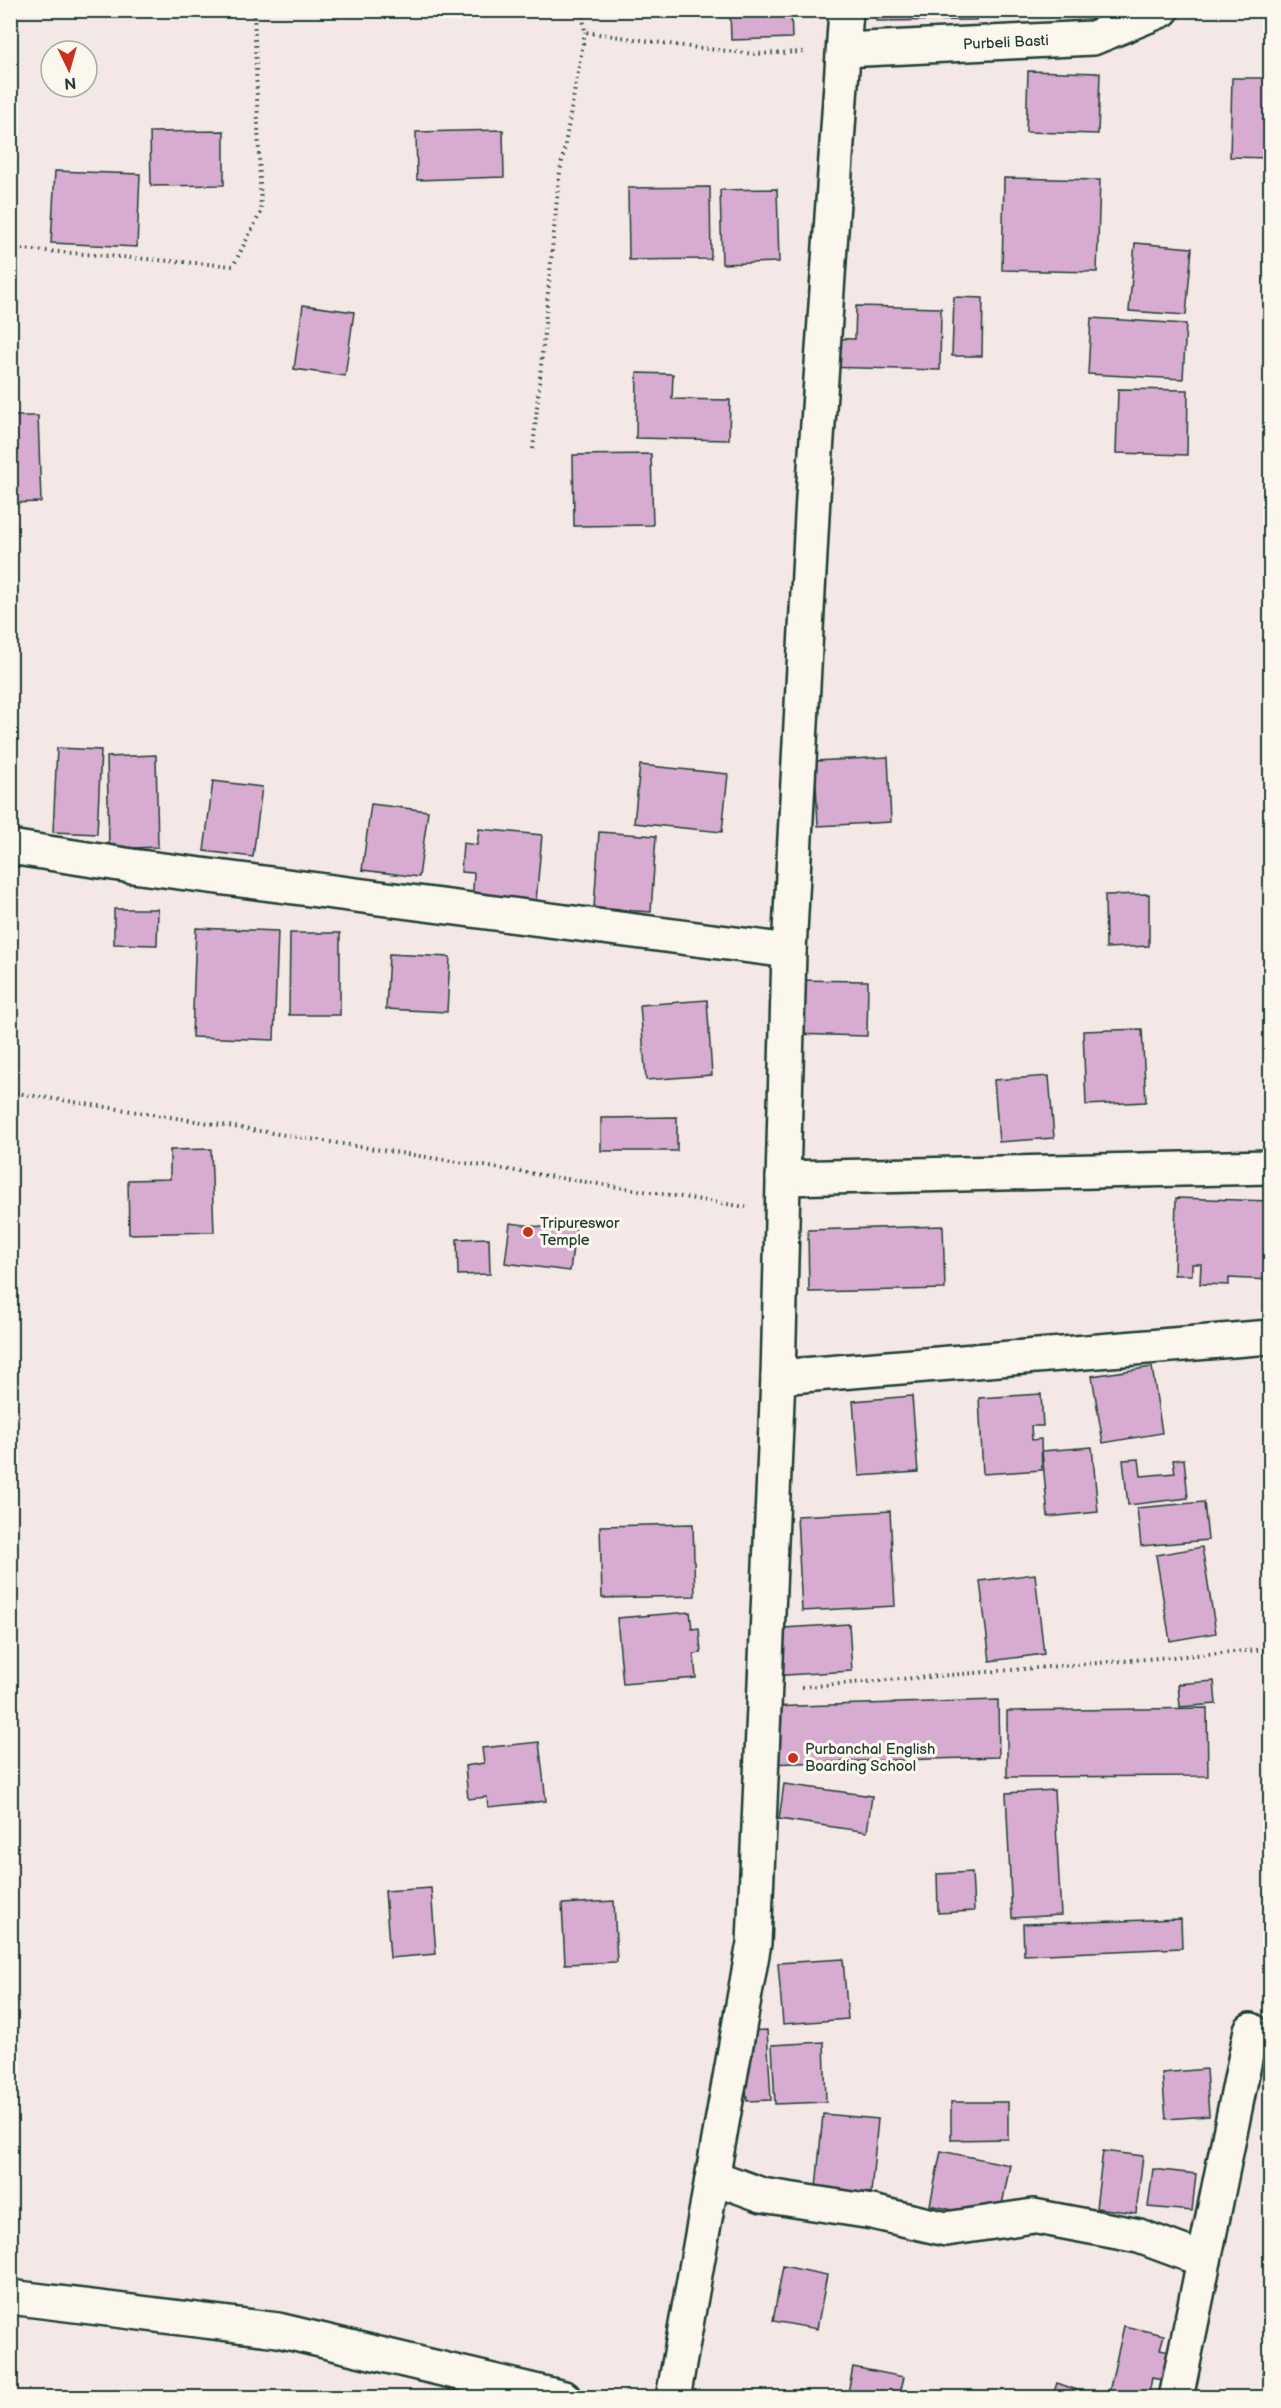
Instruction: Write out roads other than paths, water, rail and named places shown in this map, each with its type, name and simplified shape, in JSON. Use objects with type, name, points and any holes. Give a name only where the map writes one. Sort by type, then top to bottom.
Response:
[{"type":"street","points":[[673,2397],[754,1943],[778,1377],[789,951],[813,497],[846,10]]},
{"type":"street","name":"Purbeli Basti","points":[[844,50],[1094,38],[1162,10]]},
{"type":"street","points":[[10,847],[132,867],[789,951]]},
{"type":"street","points":[[783,1179],[1270,1167]]},
{"type":"street","points":[[778,1377],[1270,1337]]},
{"type":"street","points":[[1176,2397],[1251,2030]]},
{"type":"street","points":[[713,2177],[762,2195],[872,2212],[946,2229],[1033,2216],[1139,2236],[1204,2260]]},
{"type":"street","points":[[10,2297],[278,2330],[564,2397]]},
{"type":"place","name":"Tripureswor Temple","points":[[528,1232]]},
{"type":"place","name":"Purbanchal English Boarding School","points":[[793,1758]]}]
